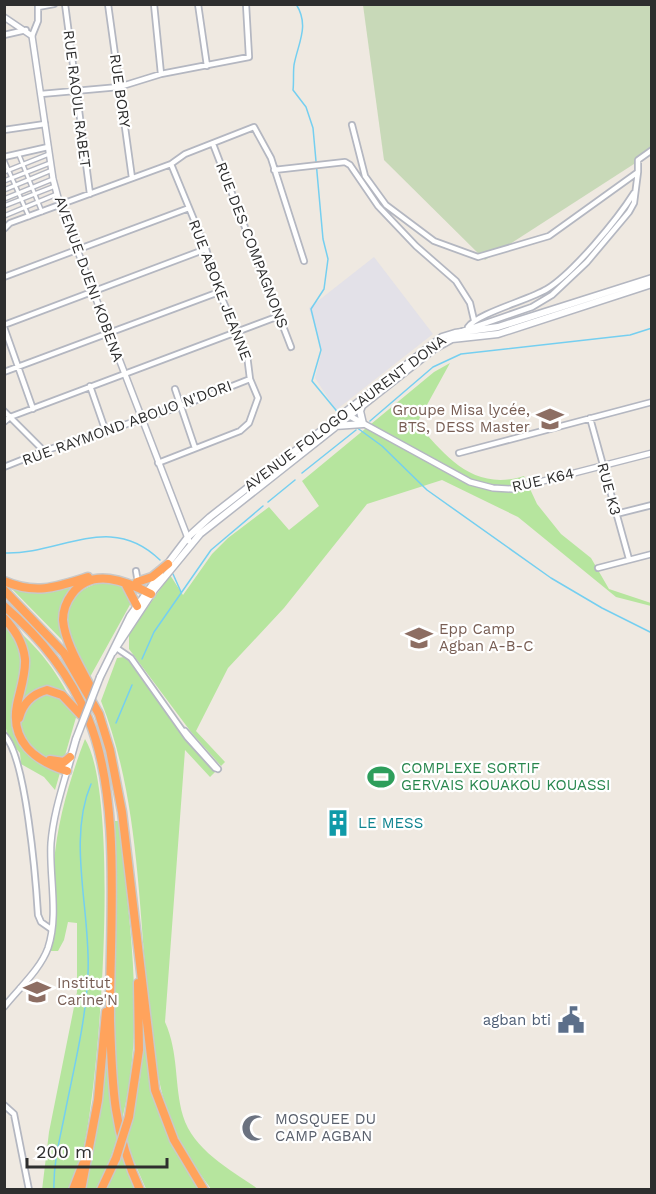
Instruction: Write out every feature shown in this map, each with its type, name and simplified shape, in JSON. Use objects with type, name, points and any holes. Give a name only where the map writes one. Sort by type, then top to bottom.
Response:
[{"type":"highway","points":[[137,582],[153,577],[168,564]]},
{"type":"highway","points":[[4,581],[20,588],[40,591],[97,575],[137,582],[150,591]]},
{"type":"highway","points":[[150,591],[101,578],[86,582],[73,592],[64,612],[66,634],[97,701],[110,750],[122,812],[155,1090],[174,1140],[204,1190]]},
{"type":"highway","points":[[123,583],[134,597],[137,606]]},
{"type":"highway","points":[[4,590],[64,653],[99,714]]},
{"type":"highway","points":[[4,606],[43,645],[61,668],[88,718],[93,733],[107,795],[110,823],[109,976],[113,1104],[124,1153],[140,1190]]},
{"type":"highway","points":[[4,618],[19,637],[25,659],[15,718],[19,735],[34,756],[67,768]]},
{"type":"highway","points":[[67,768],[55,765],[35,750],[20,727],[21,710],[32,698],[48,690],[62,695],[77,709],[93,733]]},
{"type":"highway","points":[[101,1190],[116,1158],[129,1117],[139,1050],[137,941]]},
{"type":"highway","points":[[81,1190],[98,1100],[109,976]]},
{"type":"highway","points":[[73,1190],[88,1153]]},
{"type":"main road","name":"AVENUE FOLOGO LAURENT DONA","points":[[115,648],[137,606],[189,541],[346,414],[363,404],[434,349],[461,335],[498,327],[651,278]]},
{"type":"main road","name":"AVENUE FOLOGO LAURENT DONA","points":[[67,768],[100,677],[111,655],[168,564],[210,517],[346,414],[431,344],[449,334],[498,334],[651,284]]},
{"type":"main road","points":[[334,426],[363,424],[360,411],[363,404]]},
{"type":"street","points":[[4,17],[32,36],[38,27],[38,6],[54,4]]},
{"type":"street","name":"RUE RAOUL RABET","points":[[65,4],[90,194]]},
{"type":"street","name":"RUE BORY","points":[[108,4],[132,178]]},
{"type":"street","points":[[154,4],[161,74]]},
{"type":"street","points":[[198,4],[207,66]]},
{"type":"street","points":[[41,94],[119,87],[161,74],[249,57],[246,4]]},
{"type":"street","points":[[4,35],[26,30]]},
{"type":"street","name":"AVENUE DJENI KOBENA","points":[[32,36],[53,179],[60,205],[189,541]]},
{"type":"street","points":[[4,130],[45,124]]},
{"type":"street","points":[[352,125],[365,176],[386,205],[434,241],[478,257],[549,236],[638,172]]},
{"type":"street","points":[[4,229],[10,223],[29,218],[171,164],[177,158],[254,127],[261,137],[274,170],[304,261]]},
{"type":"street","name":"RUE DES COMPAGNONS","points":[[213,144],[291,347]]},
{"type":"street","points":[[468,327],[532,307],[562,287],[629,212],[636,191],[638,160],[651,150]]},
{"type":"street","points":[[29,218],[4,159],[49,151]]},
{"type":"street","points":[[4,172],[49,151]]},
{"type":"street","points":[[19,155],[42,213]]},
{"type":"street","points":[[4,181],[51,162]]},
{"type":"street","points":[[274,170],[345,162],[350,165],[378,206],[416,246],[456,281],[470,303],[474,320]]},
{"type":"street","name":"RUE ABOKE JEANNE","points":[[158,463],[240,430],[249,423],[258,398],[250,379],[247,355],[219,292],[206,249],[171,164]]},
{"type":"street","points":[[4,190],[52,170]]},
{"type":"street","points":[[4,199],[53,179]]},
{"type":"street","points":[[4,207],[55,186]]},
{"type":"street","points":[[461,335],[474,320],[527,299],[557,282],[636,191]]},
{"type":"street","points":[[10,223],[4,217],[57,194]]},
{"type":"street","points":[[4,277],[189,208]]},
{"type":"street","points":[[33,410],[4,326],[206,249]]},
{"type":"street","points":[[4,372],[219,292]]},
{"type":"street","points":[[4,422],[10,417],[90,386],[279,316]]},
{"type":"street","name":"RUE RAYMOND ABOUO N'DORI","points":[[4,467],[44,451],[179,407],[250,379]]},
{"type":"street","points":[[90,386],[106,432]]},
{"type":"street","points":[[175,389],[179,407],[195,448]]},
{"type":"street","points":[[459,453],[651,402]]},
{"type":"street","points":[[4,411],[44,451]]},
{"type":"street","name":"RUE K64","points":[[346,414],[470,482],[493,488],[512,489],[651,453]]},
{"type":"street","name":"RUE K3","points":[[590,418],[629,559]]},
{"type":"street","points":[[616,514],[651,505]]},
{"type":"street","points":[[598,568],[651,554]]},
{"type":"street","points":[[136,571],[137,582]]},
{"type":"street","points":[[115,648],[131,658],[199,752],[214,768],[218,769],[181,727]]},
{"type":"street","points":[[4,735],[15,753],[22,786],[38,915],[41,922],[51,928]]},
{"type":"street","name":"AVENUE FOLOGO LAURENT DONA","points":[[4,1007],[36,967],[47,948],[51,928],[51,844],[54,816],[67,768]]},
{"type":"street","points":[[4,1105],[14,1114],[29,1190]]},
{"type":"shaded area","points":[[374,257],[433,334],[336,410],[315,378],[322,350],[309,308]]},
{"type":"green space","points":[[363,5],[651,5],[651,153],[485,260],[384,160]]},
{"type":"green space","points":[[450,363],[417,423],[450,458],[462,468],[476,475],[506,480],[524,476],[537,504],[561,534],[591,558],[609,589],[651,603],[651,606],[616,597],[518,517],[442,480],[367,504],[284,608],[228,668],[196,731],[225,762],[221,766],[191,732],[129,649],[129,634],[170,575],[183,595],[212,554],[228,538],[269,507],[289,530],[319,506],[302,481],[434,372]]},
{"type":"green space","points":[[105,581],[120,584],[132,601],[90,677],[70,633],[69,608],[75,597],[86,588]]},
{"type":"green space","points":[[74,585],[66,599],[62,613],[61,627],[65,643],[11,588],[29,593],[44,593]]},
{"type":"green space","points":[[4,619],[38,650],[64,686],[77,714],[55,790],[44,777],[21,764],[20,753],[8,739],[4,718]]},
{"type":"green space","points":[[124,657],[185,739],[215,772],[210,777],[185,750],[165,1022],[172,1045],[180,1104],[188,1128],[195,1139],[214,1158],[258,1189],[211,1189],[181,1144],[164,1099],[152,1036],[129,806],[113,736],[101,701],[117,658]]},
{"type":"green space","points":[[85,739],[96,771],[102,819],[105,879],[104,945],[95,1073],[81,1160],[75,1175],[68,1189],[42,1190],[49,1132],[77,992],[77,923],[68,922],[64,940],[58,951],[50,951],[54,918],[54,864],[65,800]]},
{"type":"green space","points":[[114,821],[119,821],[133,962],[133,1053],[127,1098],[116,1143],[98,1189],[83,1190],[102,1100],[112,1007],[116,913]]},
{"type":"green space","points":[[143,1021],[171,1141],[200,1189],[146,1189],[126,1143],[140,1079]]},
{"type":"green space","points":[[122,1155],[136,1189],[106,1190]]},
{"type":"waterway","points":[[296,4],[303,27],[294,65],[293,90],[306,107],[313,128],[323,239],[328,259],[324,289],[311,309],[321,350],[312,381],[340,415]]},
{"type":"waterway","points":[[370,421],[433,367],[461,354],[630,335],[652,328]]},
{"type":"waterway","points":[[356,427],[382,446],[427,490],[551,578],[602,608],[652,633]]},
{"type":"waterway","points":[[302,473],[356,430]]},
{"type":"waterway","points":[[268,502],[295,480]]},
{"type":"waterway","points":[[142,659],[154,632],[211,550],[263,506]]},
{"type":"waterway","points":[[4,553],[25,552],[104,537],[123,539],[141,546],[160,560]]},
{"type":"waterway","points":[[173,574],[181,592]]},
{"type":"waterway","points":[[116,723],[132,685]]},
{"type":"waterway","points":[[54,1190],[57,1151],[79,1044],[87,991],[88,950],[80,853],[84,806],[91,784]]},
{"type":"place","name":"Groupe Misa lycée, BTS, DESS Master","points":[[550,419]]},
{"type":"place","name":"Epp Camp Agban A-B-C","points":[[419,638]]},
{"type":"place","name":"COMPLEXE SORTIF GERVAIS KOUAKOU KOUASSI","points":[[381,777]]},
{"type":"place","name":"LE MESS","points":[[338,823]]},
{"type":"place","name":"Institut Carine'N","points":[[37,992]]},
{"type":"place","name":"agban bti","points":[[571,1020]]},
{"type":"place","name":"MOSQUEE DU CAMP AGBAN","points":[[255,1128]]}]
